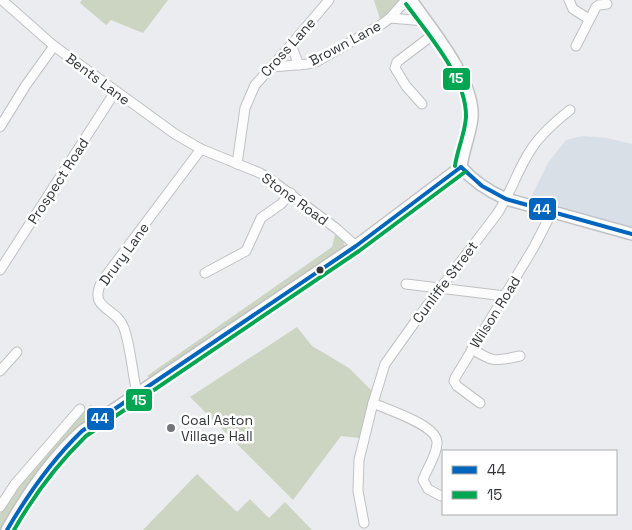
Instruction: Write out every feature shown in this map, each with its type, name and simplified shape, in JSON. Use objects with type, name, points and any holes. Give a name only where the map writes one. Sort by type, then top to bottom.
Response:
[{"type":"main road","points":[[7,530],[37,483],[67,445],[82,431],[356,246],[461,167],[472,117],[471,98],[460,73],[411,0]]},
{"type":"main road","points":[[461,167],[473,181],[488,191],[506,199],[632,234]]},
{"type":"street","name":"Bents Lane","points":[[2,0],[54,46],[175,134],[201,150]]},
{"type":"street","name":"Cross Lane","points":[[237,164],[245,108],[255,85],[329,0]]},
{"type":"street","name":"Brown Lane","points":[[272,67],[308,64],[322,59],[390,18],[406,0]]},
{"type":"street","points":[[569,0],[573,9],[589,19]]},
{"type":"street","points":[[576,46],[589,19],[599,5],[606,4]]},
{"type":"street","name":"Brown Lane","points":[[390,18],[425,20]]},
{"type":"street","points":[[422,104],[406,86],[395,68],[397,62],[434,34]]},
{"type":"street","name":"Brown Lane","points":[[291,45],[299,65]]},
{"type":"street","points":[[0,127],[54,46]]},
{"type":"street","name":"Prospect Road","points":[[0,270],[116,92]]},
{"type":"street","name":"Cunliffe Street","points":[[364,523],[358,491],[359,460],[385,364],[506,199],[530,150],[539,138],[554,127],[570,110]]},
{"type":"street","name":"Stone Road","points":[[201,150],[260,173],[291,193],[356,246]]},
{"type":"street","name":"Drury Lane","points":[[137,393],[124,330],[119,320],[103,308],[98,296],[99,288],[102,281],[201,150]]},
{"type":"street","points":[[205,273],[215,264],[246,252],[261,218],[281,204],[291,193]]},
{"type":"street","name":"Wilson Road","points":[[480,403],[457,386],[454,381],[457,373],[505,296],[552,212]]},
{"type":"street","points":[[406,284],[505,296]]},
{"type":"street","points":[[472,349],[492,360],[520,356]]},
{"type":"street","points":[[0,371],[17,352]]},
{"type":"street","points":[[373,403],[424,426],[434,434],[438,444],[423,480],[428,489],[441,496]]},
{"type":"street","points":[[0,507],[15,484],[80,408]]},
{"type":"shaded area","points":[[582,136],[607,138],[632,144],[632,230],[599,219],[529,201],[548,163],[566,140]]},
{"type":"green space","points":[[82,0],[168,0],[143,33],[111,20],[106,25],[80,3]]},
{"type":"green space","points":[[374,0],[402,0],[391,14],[380,19]]},
{"type":"green space","points":[[335,234],[343,240],[345,247],[232,325],[150,378],[147,376],[332,247]]},
{"type":"green space","points":[[297,327],[312,346],[349,368],[372,391],[359,438],[341,436],[293,500],[190,397]]},
{"type":"green space","points":[[90,405],[102,409],[55,448],[3,530],[0,530],[0,514],[12,493]]},
{"type":"green space","points":[[197,474],[237,512],[250,499],[269,518],[285,502],[312,530],[143,530]]},
{"type":"transit line","name":"15","points":[[406,4],[445,57],[460,87],[465,102],[466,117],[464,130],[455,166]]},
{"type":"transit line","name":"44","points":[[461,167],[482,186],[506,199],[632,234]]},
{"type":"transit line","name":"44","points":[[7,530],[41,478],[82,431],[356,246],[461,167]]},
{"type":"transit line","name":"15","points":[[14,530],[47,480],[86,436],[359,251],[465,172]]},
{"type":"place","name":"Coal Aston Village Hall","points":[[171,428]]}]
